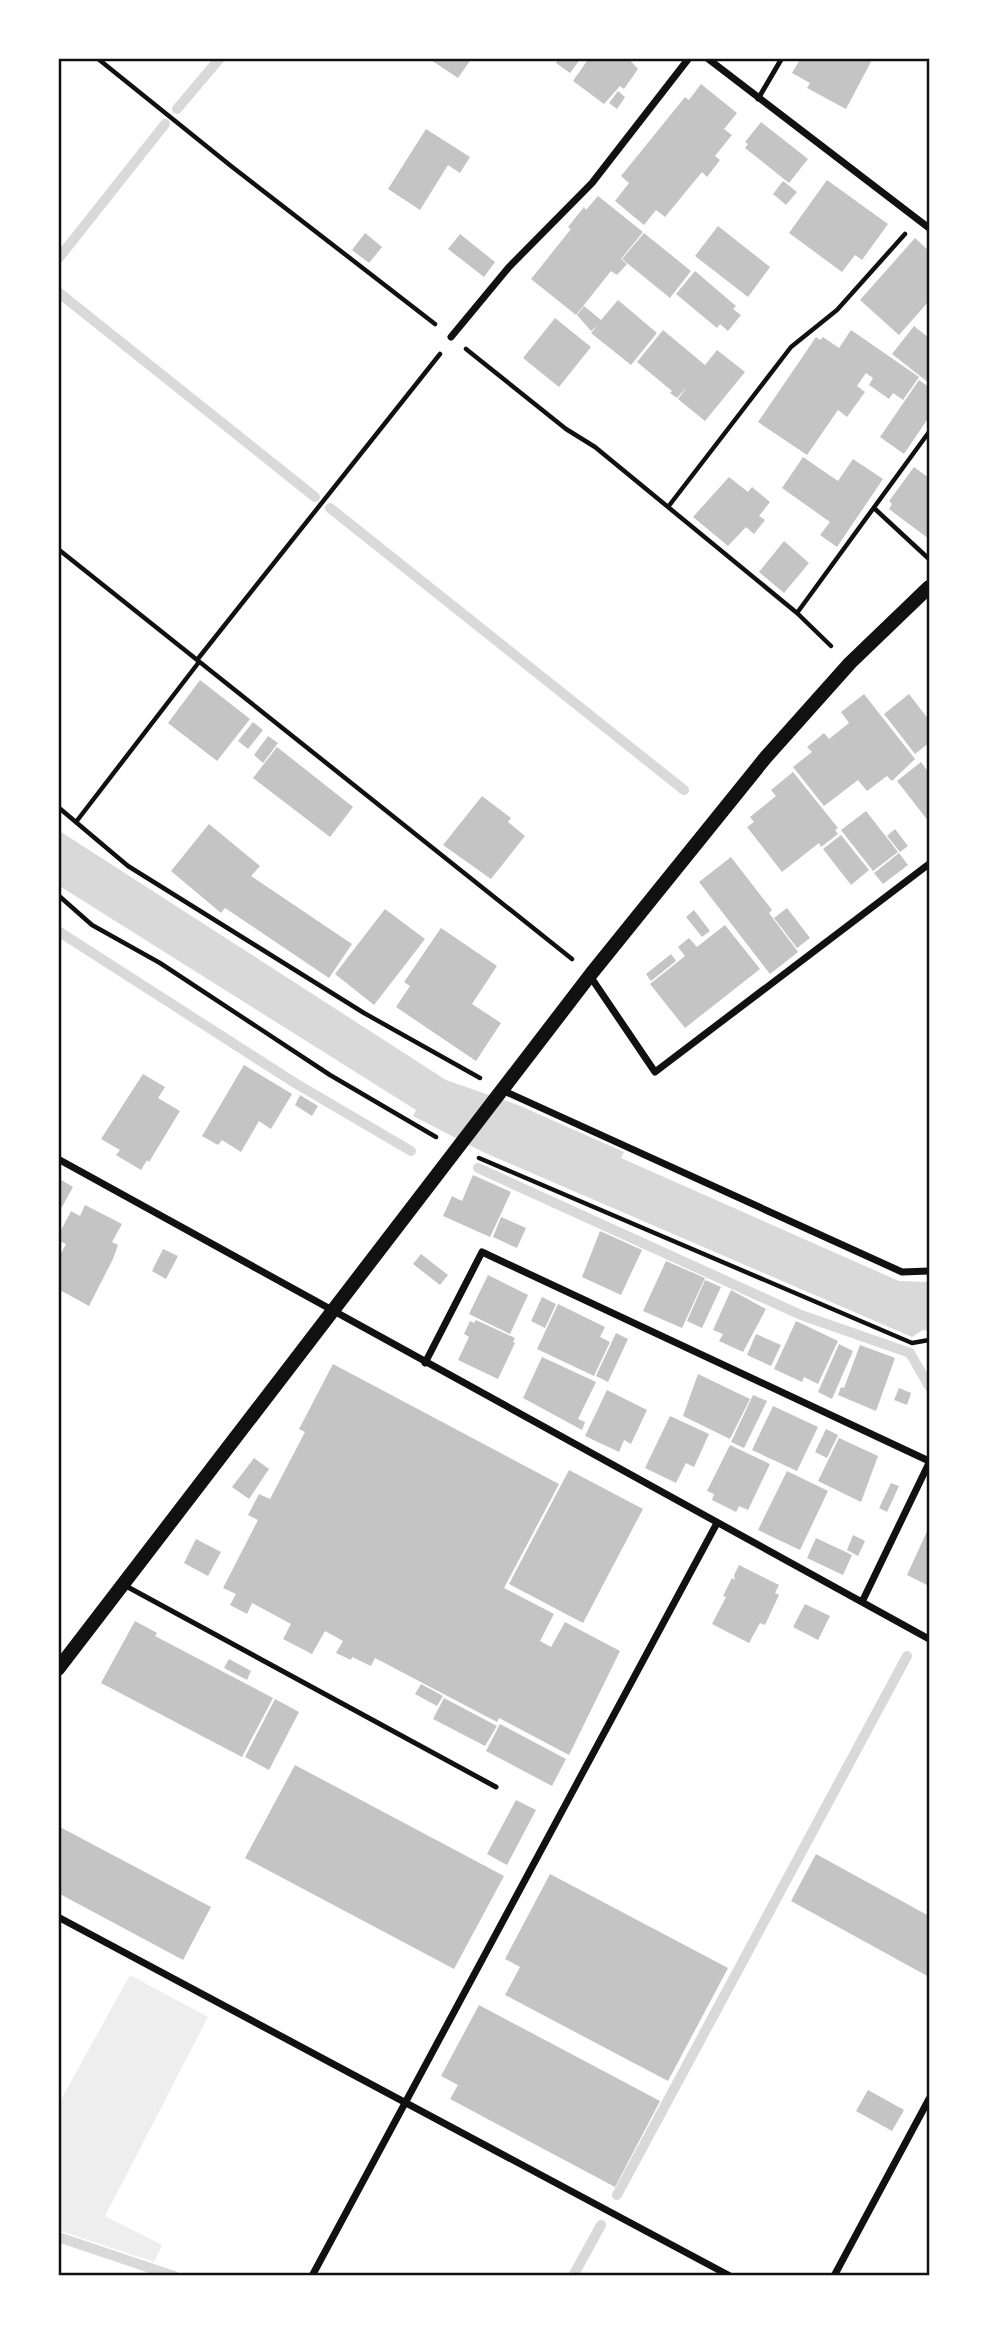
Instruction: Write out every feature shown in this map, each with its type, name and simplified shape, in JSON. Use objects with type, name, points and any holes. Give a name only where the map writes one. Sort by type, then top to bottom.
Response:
[{"type":"main road","points":[[58,1668],[590,975],[766,757],[850,663],[929,587]]},
{"type":"street","points":[[452,337],[509,267],[592,183],[689,58]]},
{"type":"street","points":[[707,58],[929,228]]},
{"type":"street","points":[[590,975],[655,1072],[929,864]]},
{"type":"street","points":[[500,1091],[902,1272],[929,1271]]},
{"type":"street","points":[[58,1159],[929,1639]]},
{"type":"street","points":[[425,1363],[482,1252],[929,1462],[862,1602]]},
{"type":"street","points":[[312,2276],[717,1523]]},
{"type":"street","points":[[58,1917],[730,2276]]},
{"type":"street","points":[[834,2276],[929,2099]]},
{"type":"lane","points":[[758,99],[782,58]]},
{"type":"lane","points":[[122,1584],[496,1787]]},
{"type":"path","points":[[97,58],[668,507],[797,613],[850,663]]},
{"type":"path","points":[[668,507],[791,347],[837,310],[918,219]]},
{"type":"path","points":[[75,822],[452,337]]},
{"type":"path","points":[[797,613],[929,432]]},
{"type":"path","points":[[874,508],[929,559]]},
{"type":"path","points":[[58,549],[590,975]]},
{"type":"path","points":[[58,807],[128,866],[364,1013],[500,1091]]},
{"type":"shaded area","points":[[58,830],[446,1080],[518,1105],[624,1152],[621,1158],[899,1281],[929,1282],[929,1331],[923,1330],[912,1337],[483,1152],[413,1116],[416,1110],[58,885]]},
{"type":"shaded area","points":[[130,1975],[208,2017],[105,2216],[162,2245],[154,2262],[58,2230],[58,2105]]},
{"type":"building","points":[[428,58],[472,58],[458,78]]},
{"type":"building","points":[[559,58],[581,58],[570,73],[556,63]]},
{"type":"building","points":[[589,58],[628,58],[638,69],[624,89],[620,86],[604,104],[573,81]]},
{"type":"building","points":[[801,58],[873,58],[846,109],[807,88],[810,83],[792,73]]},
{"type":"building","points":[[701,84],[737,113],[724,129],[732,135],[715,156],[720,160],[707,177],[702,172],[665,217],[656,210],[644,225],[615,201],[629,183],[621,176],[685,97],[689,100]]},
{"type":"building","points":[[618,91],[625,97],[617,109],[609,103]]},
{"type":"building","points":[[761,122],[808,159],[789,183],[745,148],[748,144],[745,142]]},
{"type":"building","points":[[426,129],[470,157],[460,173],[448,165],[420,210],[388,189]]},
{"type":"building","points":[[827,180],[888,224],[862,260],[855,255],[842,272],[789,233]]},
{"type":"building","points":[[783,181],[797,192],[786,205],[773,194]]},
{"type":"building","points":[[598,196],[643,232],[621,259],[627,264],[617,275],[611,271],[576,315],[531,279],[571,229],[568,227],[584,207],[586,210]]},
{"type":"building","points":[[718,226],[770,267],[748,297],[695,256]]},
{"type":"building","points":[[365,233],[382,247],[369,263],[352,250]]},
{"type":"building","points":[[644,233],[691,271],[670,298],[622,259]]},
{"type":"building","points":[[460,234],[495,262],[484,277],[448,249]]},
{"type":"building","points":[[915,238],[929,251],[929,301],[899,335],[860,300]]},
{"type":"building","points":[[695,271],[736,306],[733,309],[741,315],[728,331],[720,324],[717,328],[676,294]]},
{"type":"building","points":[[618,300],[657,333],[631,365],[591,333],[597,326],[591,331],[577,315],[584,306],[601,320]]},
{"type":"building","points":[[555,318],[591,347],[559,387],[523,358]]},
{"type":"building","points":[[914,326],[929,338],[929,383],[892,354]]},
{"type":"building","points":[[663,330],[705,365],[717,350],[745,372],[705,421],[678,399],[687,387],[677,398],[637,362]]},
{"type":"building","points":[[851,330],[919,377],[903,400],[893,393],[889,399],[869,385],[873,378],[866,373],[857,386],[865,392],[847,417],[838,410],[807,455],[758,422],[816,337],[820,340],[823,337],[839,348]]},
{"type":"building","points":[[919,380],[929,387],[929,417],[904,454],[880,437]]},
{"type":"building","points":[[803,457],[838,481],[853,459],[883,479],[837,547],[820,535],[830,522],[782,488]]},
{"type":"building","points":[[914,467],[929,478],[929,539],[889,509],[892,504],[889,501]]},
{"type":"building","points":[[729,477],[748,492],[752,487],[770,502],[759,516],[765,520],[754,534],[746,527],[728,546],[693,517]]},
{"type":"building","points":[[784,541],[809,563],[784,593],[759,572]]},
{"type":"building","points":[[200,680],[250,719],[217,761],[168,723]]},
{"type":"building","points":[[864,694],[915,759],[892,781],[887,776],[867,791],[858,780],[824,806],[793,767],[812,752],[807,747],[824,733],[829,739],[849,723],[841,712]]},
{"type":"building","points":[[909,694],[929,720],[929,743],[915,754],[884,714]]},
{"type":"building","points":[[253,722],[263,730],[248,749],[238,741]]},
{"type":"building","points":[[268,736],[278,743],[263,763],[254,755]]},
{"type":"building","points":[[277,747],[353,807],[330,837],[253,778]]},
{"type":"building","points":[[921,762],[929,773],[929,822],[897,781]]},
{"type":"building","points":[[793,772],[838,828],[835,830],[838,834],[821,847],[819,843],[782,872],[747,827],[754,822],[750,817],[776,796],[771,790]]},
{"type":"building","points":[[482,796],[511,818],[508,822],[525,836],[491,879],[443,845]]},
{"type":"building","points":[[866,811],[898,852],[873,871],[841,830]]},
{"type":"building","points":[[209,824],[260,866],[251,876],[352,944],[329,978],[225,908],[221,913],[171,871]]},
{"type":"building","points":[[895,829],[908,846],[900,852],[887,836]]},
{"type":"building","points":[[841,835],[869,870],[851,885],[823,849]]},
{"type":"building","points":[[899,853],[908,865],[883,884],[874,873]]},
{"type":"building","points":[[731,857],[772,910],[769,913],[798,952],[770,974],[699,882]]},
{"type":"building","points":[[787,908],[810,938],[797,948],[774,918]]},
{"type":"building","points":[[385,909],[425,939],[374,1005],[335,974]]},
{"type":"building","points":[[694,910],[710,931],[702,937],[686,917]]},
{"type":"building","points":[[725,925],[760,969],[685,1028],[650,984],[685,956],[678,947],[689,938],[697,947]]},
{"type":"building","points":[[441,928],[497,966],[472,1004],[501,1023],[476,1061],[396,1007],[410,986],[404,982]]},
{"type":"building","points":[[671,954],[676,961],[651,981],[646,974]]},
{"type":"building","points":[[244,1065],[292,1094],[271,1129],[259,1121],[241,1152],[222,1140],[218,1145],[202,1136]]},
{"type":"building","points":[[143,1074],[165,1087],[158,1098],[180,1111],[149,1162],[147,1160],[141,1170],[116,1155],[120,1150],[101,1139]]},
{"type":"building","points":[[300,1095],[318,1106],[312,1116],[295,1105]]},
{"type":"building","points":[[473,1175],[511,1192],[490,1237],[443,1216],[452,1196],[462,1201]]},
{"type":"building","points":[[58,1178],[73,1187],[62,1207],[58,1205]]},
{"type":"building","points":[[85,1205],[122,1224],[112,1242],[118,1245],[113,1259],[89,1306],[58,1289],[58,1259],[66,1244],[58,1240],[58,1236],[71,1211],[80,1216]]},
{"type":"building","points":[[501,1217],[526,1228],[517,1248],[493,1237]]},
{"type":"building","points":[[600,1231],[642,1250],[621,1295],[582,1277]]},
{"type":"building","points":[[163,1249],[178,1256],[166,1279],[152,1271]]},
{"type":"building","points":[[421,1254],[448,1275],[440,1285],[413,1264]]},
{"type":"building","points":[[666,1261],[705,1278],[682,1328],[643,1311]]},
{"type":"building","points":[[488,1275],[528,1295],[510,1334],[469,1314]]},
{"type":"building","points":[[705,1280],[721,1287],[702,1328],[687,1321]]},
{"type":"building","points":[[731,1290],[766,1309],[743,1352],[719,1341],[723,1334],[713,1330]]},
{"type":"building","points":[[542,1297],[556,1304],[545,1328],[531,1321]]},
{"type":"building","points":[[558,1304],[605,1327],[600,1337],[610,1342],[594,1376],[537,1349]]},
{"type":"building","points":[[476,1320],[515,1338],[498,1379],[458,1360],[469,1337],[464,1334],[470,1321],[474,1323]]},
{"type":"building","points":[[796,1321],[838,1341],[818,1384],[804,1377],[802,1382],[774,1369]]},
{"type":"building","points":[[616,1333],[628,1339],[608,1382],[596,1376]]},
{"type":"building","points":[[756,1334],[781,1345],[771,1366],[747,1355]]},
{"type":"building","points":[[839,1344],[853,1351],[832,1399],[818,1392]]},
{"type":"building","points":[[860,1345],[895,1358],[876,1411],[838,1395],[841,1387],[844,1388]]},
{"type":"building","points":[[542,1357],[596,1382],[578,1419],[585,1422],[582,1430],[523,1398]]},
{"type":"building","points":[[333,1364],[559,1484],[504,1588],[554,1614],[540,1641],[551,1647],[565,1622],[620,1651],[569,1755],[499,1718],[497,1722],[375,1658],[371,1666],[336,1653],[343,1641],[325,1631],[312,1654],[283,1639],[291,1624],[252,1603],[247,1614],[230,1605],[236,1594],[223,1588],[258,1520],[248,1515],[259,1494],[270,1499],[305,1432],[299,1429]]},
{"type":"building","points":[[698,1374],[750,1399],[730,1439],[683,1416]]},
{"type":"building","points":[[899,1388],[911,1393],[907,1405],[894,1400]]},
{"type":"building","points":[[607,1390],[647,1410],[631,1444],[624,1440],[619,1452],[585,1436]]},
{"type":"building","points":[[753,1395],[767,1401],[744,1448],[731,1442]]},
{"type":"building","points":[[773,1406],[818,1427],[797,1471],[752,1450]]},
{"type":"building","points":[[670,1416],[709,1434],[694,1467],[686,1463],[676,1483],[645,1468]]},
{"type":"building","points":[[826,1429],[838,1435],[827,1458],[815,1452]]},
{"type":"building","points":[[839,1438],[878,1456],[861,1502],[818,1481]]},
{"type":"building","points":[[730,1445],[770,1464],[748,1510],[739,1506],[736,1512],[712,1500],[714,1494],[707,1491]]},
{"type":"building","points":[[254,1458],[269,1469],[249,1499],[232,1487]]},
{"type":"building","points":[[569,1470],[643,1509],[583,1623],[509,1584]]},
{"type":"building","points":[[787,1471],[828,1491],[800,1550],[758,1530]]},
{"type":"building","points":[[891,1483],[899,1486],[887,1512],[879,1508]]},
{"type":"building","points":[[929,1527],[929,1586],[907,1575]]},
{"type":"building","points":[[853,1535],[865,1541],[858,1556],[847,1550]]},
{"type":"building","points":[[816,1538],[852,1555],[843,1575],[807,1558]]},
{"type":"building","points":[[196,1539],[221,1552],[208,1576],[184,1563]]},
{"type":"building","points":[[739,1565],[779,1585],[775,1593],[779,1595],[765,1625],[760,1623],[749,1643],[712,1624],[732,1578],[735,1580],[734,1575]]},
{"type":"building","points":[[805,1604],[830,1616],[818,1640],[793,1627]]},
{"type":"building","points":[[135,1621],[157,1633],[155,1636],[273,1698],[242,1757],[101,1683]]},
{"type":"building","points":[[229,1659],[251,1671],[247,1680],[224,1668]]},
{"type":"building","points":[[421,1684],[443,1696],[437,1706],[415,1694]]},
{"type":"building","points":[[444,1698],[497,1726],[485,1746],[433,1719]]},
{"type":"building","points":[[275,1699],[299,1712],[269,1770],[245,1757]]},
{"type":"building","points":[[500,1724],[566,1759],[552,1786],[486,1751]]},
{"type":"building","points":[[295,1765],[504,1876],[454,1969],[245,1858]]},
{"type":"building","points":[[516,1800],[536,1810],[507,1865],[487,1854]]},
{"type":"building","points":[[58,1826],[211,1907],[183,1960],[58,1893]]},
{"type":"building","points":[[816,1854],[929,1916],[929,1977],[791,1901]]},
{"type":"building","points":[[550,1874],[728,1968],[668,2081],[505,1995],[520,1967],[505,1959]]},
{"type":"building","points":[[479,2005],[660,2101],[615,2187],[450,2099],[458,2085],[441,2076]]},
{"type":"building","points":[[868,2090],[904,2110],[892,2131],[856,2111]]},
{"type":"waterway","points":[[177,109],[220,58]]},
{"type":"waterway","points":[[58,259],[165,124]]},
{"type":"waterway","points":[[58,292],[315,497]]},
{"type":"waterway","points":[[330,508],[684,790]]},
{"type":"waterway","points":[[58,931],[295,1083],[411,1151]]},
{"type":"waterway","points":[[478,1168],[801,1315],[910,1353],[929,1386]]},
{"type":"waterway","points":[[617,2195],[907,1656]]},
{"type":"waterway","points":[[573,2276],[601,2225]]},
{"type":"waterway","points":[[58,2237],[174,2276]]}]
